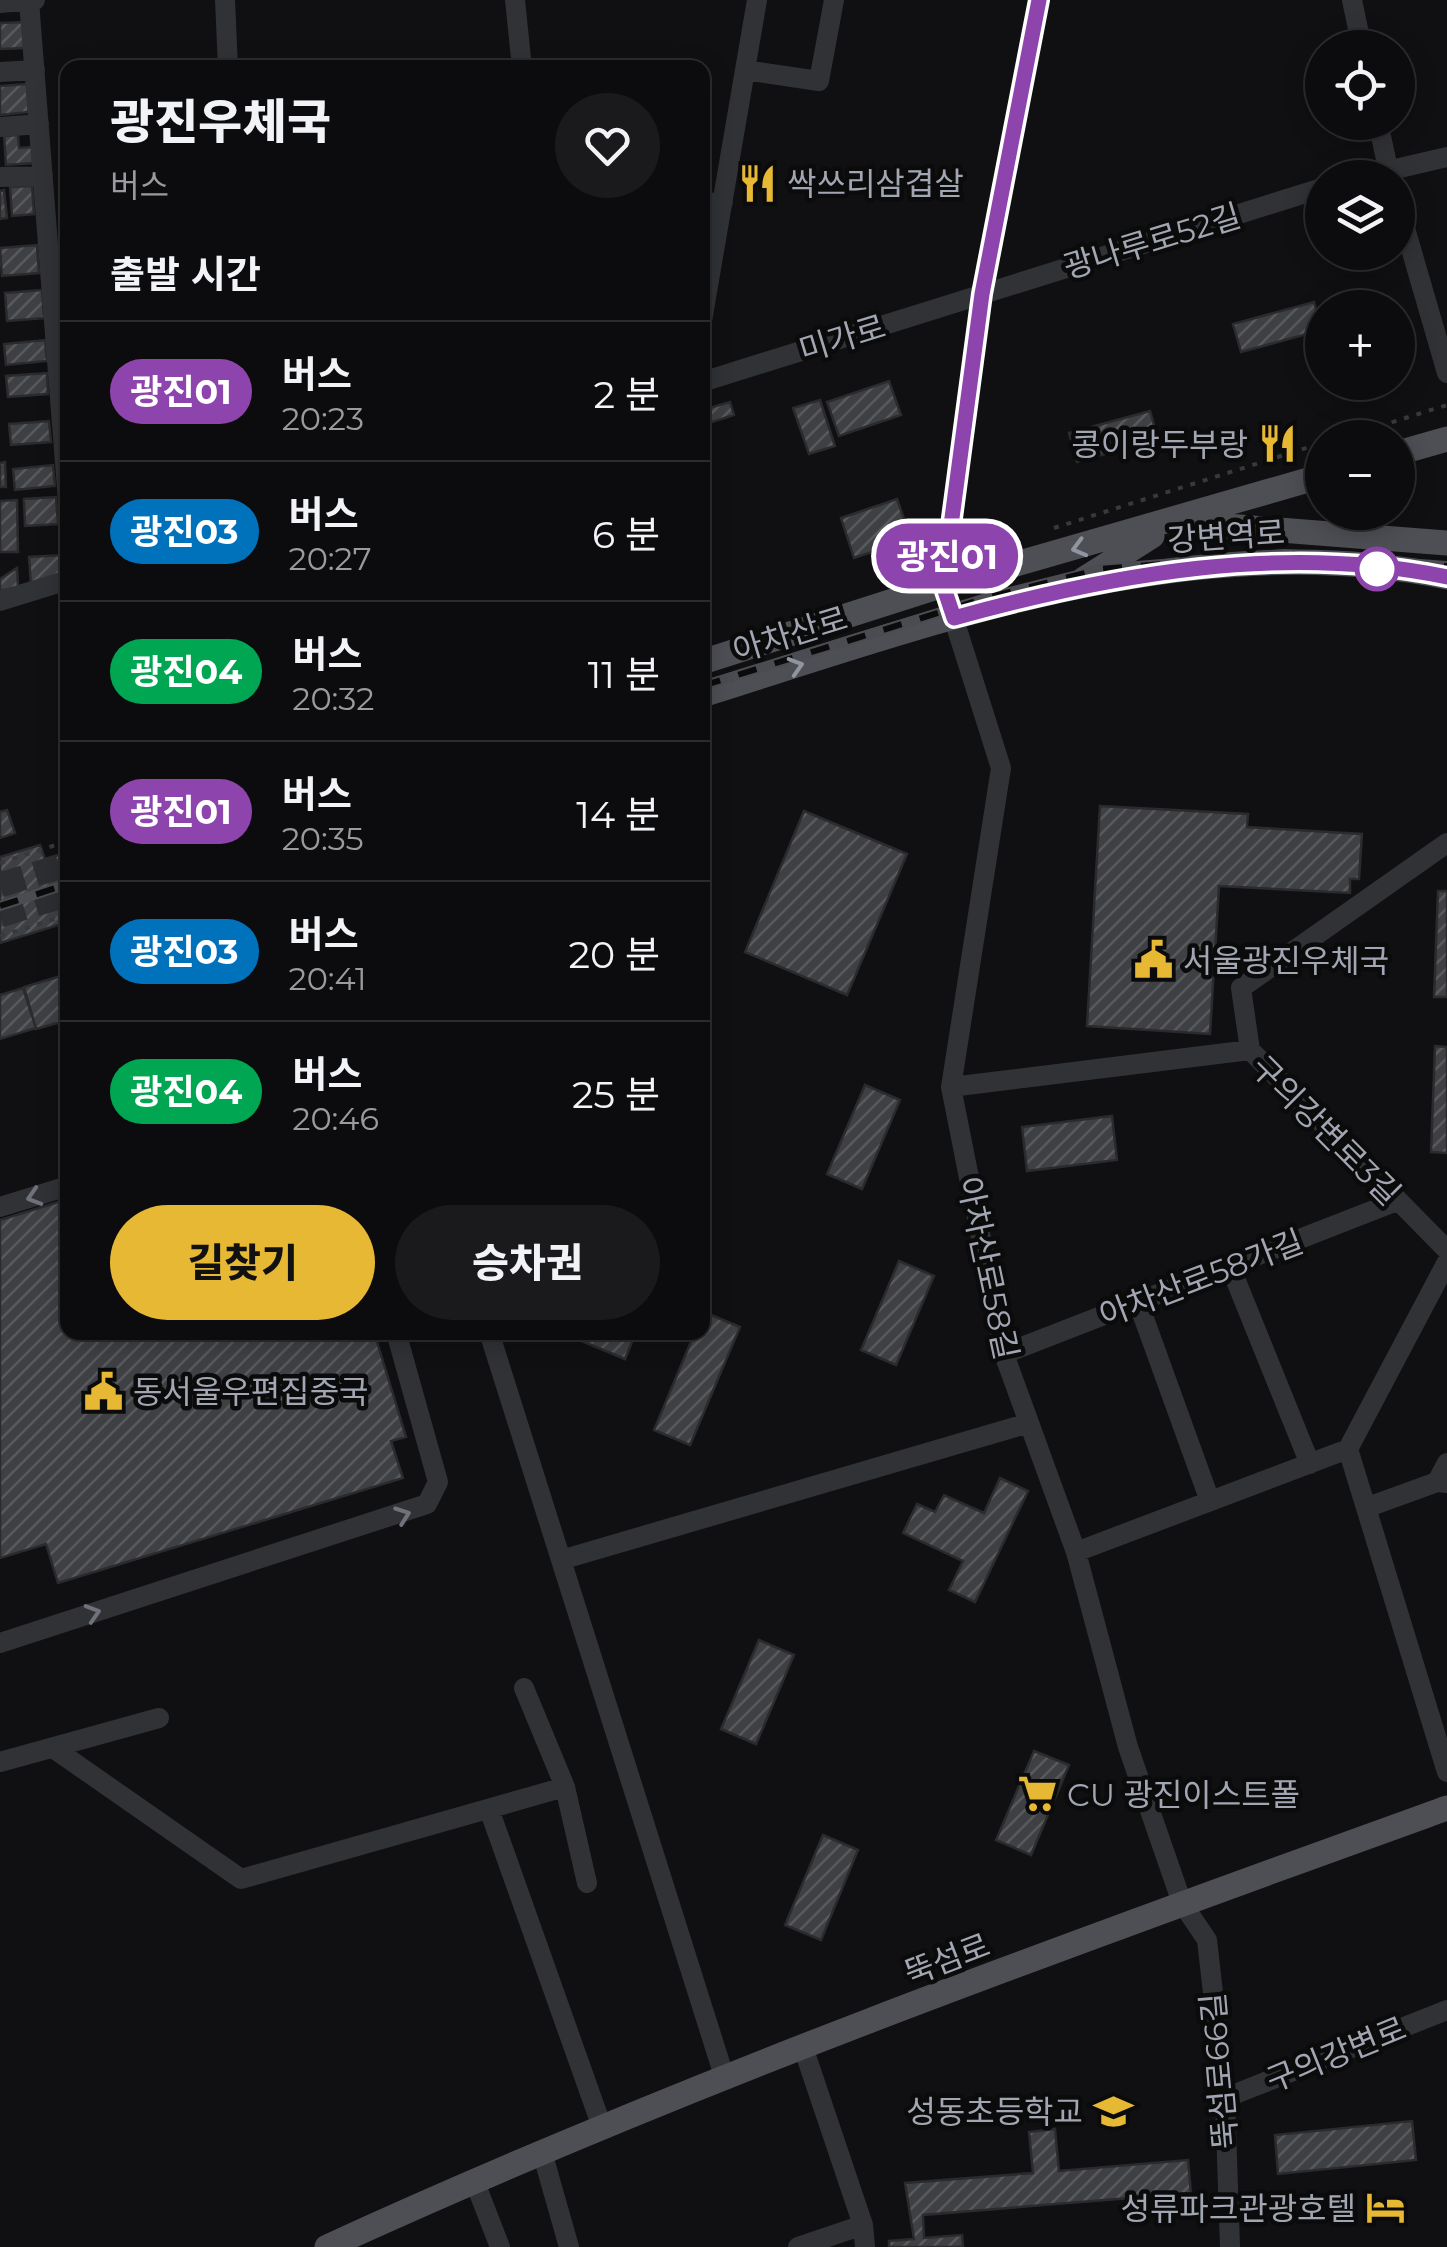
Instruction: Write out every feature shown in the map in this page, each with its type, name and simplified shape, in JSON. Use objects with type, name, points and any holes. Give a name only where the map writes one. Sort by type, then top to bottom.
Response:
[{"type":"main road","name":"아차산로","points":[[710,659],[943,585],[1305,481]]},
{"type":"main road","name":"아차산로","points":[[1074,585],[1173,522]]},
{"type":"main road","name":"강변역로","points":[[1173,522],[1447,543]]},
{"type":"main road","points":[[1390,530],[1394,538]]},
{"type":"main road","name":"강변역로","points":[[954,618],[1074,585],[1205,567],[1309,564],[1447,577]]},
{"type":"main road","name":"아차산로","points":[[710,693],[954,618]]},
{"type":"main road","name":"뚝섬로","points":[[327,2247],[474,2180],[726,2079],[1182,1904],[1447,1808]]},
{"type":"street","points":[[225,0],[228,60]]},
{"type":"street","points":[[514,0],[521,60]]},
{"type":"street","points":[[710,234],[713,202],[745,70],[757,0]]},
{"type":"street","points":[[745,70],[819,82],[834,0]]},
{"type":"street","points":[[943,585],[982,294],[1040,0]]},
{"type":"street","points":[[1352,0],[1358,30]]},
{"type":"street","points":[[17,1],[35,70],[60,396]]},
{"type":"street","points":[[0,72],[35,70]]},
{"type":"street","points":[[0,127],[39,124]]},
{"type":"street","points":[[1415,166],[1447,157]]},
{"type":"street","points":[[0,177],[43,176]]},
{"type":"street","name":"광나루로52길","points":[[982,294],[1305,193]]},
{"type":"street","points":[[1415,263],[1447,373]]},
{"type":"street","name":"미가로","points":[[710,379],[982,294]]},
{"type":"street","points":[[0,601],[60,582]]},
{"type":"street","name":"아차산로58길","points":[[943,585],[1002,768],[951,1087],[1004,1354],[1076,1552],[1128,1747],[1182,1904]]},
{"type":"street","points":[[1250,1050],[1242,988],[1447,843]]},
{"type":"street","name":"구의강변로3길","points":[[951,1087],[1250,1050],[1447,1250]]},
{"type":"street","points":[[0,1207],[60,1188]]},
{"type":"street","name":"아차산로58가길","points":[[1004,1354],[1397,1201]]},
{"type":"street","points":[[1076,1552],[1348,1450],[1447,1262]]},
{"type":"street","points":[[1230,1266],[1310,1464]]},
{"type":"street","points":[[1138,1302],[1210,1501]]},
{"type":"street","points":[[0,1642],[413,1512],[427,1504],[438,1482],[398,1340]]},
{"type":"street","points":[[492,1340],[726,2079]]},
{"type":"street","points":[[561,1560],[1029,1423]]},
{"type":"street","points":[[1348,1450],[1447,1772]]},
{"type":"street","points":[[1368,1507],[1444,1476]]},
{"type":"street","points":[[524,1688],[564,1787],[587,1883]]},
{"type":"street","points":[[0,1762],[159,1718]]},
{"type":"street","points":[[53,1748],[242,1879],[564,1787]]},
{"type":"street","points":[[489,1810],[602,2128]]},
{"type":"street","name":"뚝섬로66길","points":[[1182,1904],[1207,1940],[1225,2098],[1230,2247]]},
{"type":"street","name":"구의강변로","points":[[1225,2098],[1447,2010]]},
{"type":"street","points":[[804,2050],[863,2225],[865,2247]]},
{"type":"street","points":[[542,2152],[568,2247]]},
{"type":"street","points":[[474,2180],[500,2247]]},
{"type":"street","points":[[798,2247],[863,2225]]},
{"type":"path","points":[[1398,420],[1447,404]]},
{"type":"path","points":[[0,863],[60,844]]},
{"type":"path","points":[[0,936],[60,917]]},
{"type":"building","points":[[25,22],[26,48],[0,49],[0,23]]},
{"type":"building","points":[[27,84],[29,112],[0,115],[0,86]]},
{"type":"building","points":[[18,135],[19,148],[32,147],[33,163],[6,165],[4,136]]},
{"type":"building","points":[[32,186],[34,214],[12,216],[10,187]]},
{"type":"building","points":[[4,190],[7,218],[0,219],[0,191]]},
{"type":"building","points":[[37,245],[39,273],[2,276],[0,248]]},
{"type":"building","points":[[42,290],[44,318],[7,321],[5,293]]},
{"type":"building","points":[[1305,304],[1305,335],[1241,352],[1233,324]]},
{"type":"building","points":[[45,340],[47,361],[6,365],[4,344]]},
{"type":"building","points":[[47,373],[48,394],[8,397],[6,376]]},
{"type":"building","points":[[889,381],[901,415],[839,436],[827,402]]},
{"type":"building","points":[[820,400],[835,446],[809,454],[793,408]]},
{"type":"building","points":[[730,402],[734,415],[710,423],[710,408]]},
{"type":"building","points":[[1150,411],[1158,439],[1077,462],[1069,433]]},
{"type":"building","points":[[49,421],[51,442],[11,445],[9,424]]},
{"type":"building","points":[[5,462],[6,487],[0,487],[0,463]]},
{"type":"building","points":[[53,465],[55,486],[15,490],[13,469]]},
{"type":"building","points":[[56,497],[58,524],[25,526],[24,499]]},
{"type":"building","points":[[897,499],[911,539],[854,558],[841,518]]},
{"type":"building","points":[[17,500],[18,552],[0,552],[0,501]]},
{"type":"building","points":[[60,555],[60,576],[31,585],[29,557]]},
{"type":"building","points":[[17,568],[18,587],[0,591],[0,579]]},
{"type":"building","name":"서울광진우체국","points":[[1100,806],[1248,814],[1247,827],[1362,834],[1359,879],[1350,879],[1350,893],[1219,886],[1210,1034],[1087,1026]]},
{"type":"building","points":[[7,810],[15,833],[0,838],[0,812]]},
{"type":"building","points":[[804,811],[907,854],[847,995],[745,952]]},
{"type":"building","points":[[40,845],[45,859],[60,854],[60,925],[0,943],[0,857]]},
{"type":"building","points":[[1438,891],[1447,891],[1447,997],[1434,997]]},
{"type":"building","points":[[60,976],[60,1022],[36,1029],[24,987]]},
{"type":"building","points":[[23,988],[36,1028],[0,1039],[0,995]]},
{"type":"building","points":[[1435,1046],[1447,1047],[1447,1153],[1431,1152]]},
{"type":"building","points":[[865,1085],[900,1100],[862,1189],[827,1174]]},
{"type":"building","points":[[1112,1116],[1117,1160],[1027,1171],[1022,1127]]},
{"type":"building","name":"동서울우편집중국","points":[[60,1201],[60,1340],[376,1340],[406,1437],[391,1441],[403,1478],[58,1583],[46,1544],[0,1558],[0,1220]]},
{"type":"building","points":[[899,1261],[934,1276],[896,1365],[861,1350]]},
{"type":"building","points":[[710,1314],[740,1327],[690,1445],[654,1430],[692,1340],[710,1340]]},
{"type":"building","points":[[579,1340],[633,1340],[625,1359]]},
{"type":"building","points":[[1000,1478],[1028,1491],[975,1602],[949,1590],[963,1561],[903,1533],[917,1504],[935,1512],[944,1495],[984,1513]]},
{"type":"building","points":[[759,1640],[794,1655],[756,1744],[721,1729]]},
{"type":"building","points":[[1034,1751],[1069,1765],[1031,1855],[996,1840]]},
{"type":"building","points":[[823,1835],[858,1850],[821,1940],[785,1925]]},
{"type":"building","points":[[1412,2121],[1416,2160],[1278,2174],[1275,2135]]},
{"type":"building","points":[[1055,2129],[1059,2171],[1188,2160],[1191,2193],[923,2215],[924,2238],[962,2235],[963,2247],[889,2247],[889,2241],[914,2239],[905,2183],[1033,2173],[1029,2132]]},
{"type":"tunnel","points":[[0,885],[60,866]]},
{"type":"tunnel","points":[[0,915],[60,896]]},
{"type":"railway","points":[[710,684],[986,598],[1101,569],[1285,554],[1447,566]]},
{"type":"railway","points":[[0,906],[60,887]]},
{"type":"bus line","name":"광진01","points":[[1039,0],[982,294],[943,585],[954,618],[1074,585],[1205,567],[1309,564],[1447,577]]},
{"type":"place","name":"싹쓰리삼겹살","points":[[757,183]]},
{"type":"place","name":"콩이랑두부랑","points":[[1278,444]]},
{"type":"place","name":"서울광진우체국","points":[[1153,960]]},
{"type":"place","name":"동서울우편집중국","points":[[103,1391]]},
{"type":"place","name":"CU 광진이스트폴","points":[[1037,1794]]},
{"type":"place","name":"성동초등학교","points":[[1113,2111]]},
{"type":"place","name":"성류파크관광호텔","points":[[1386,2208]]}]
